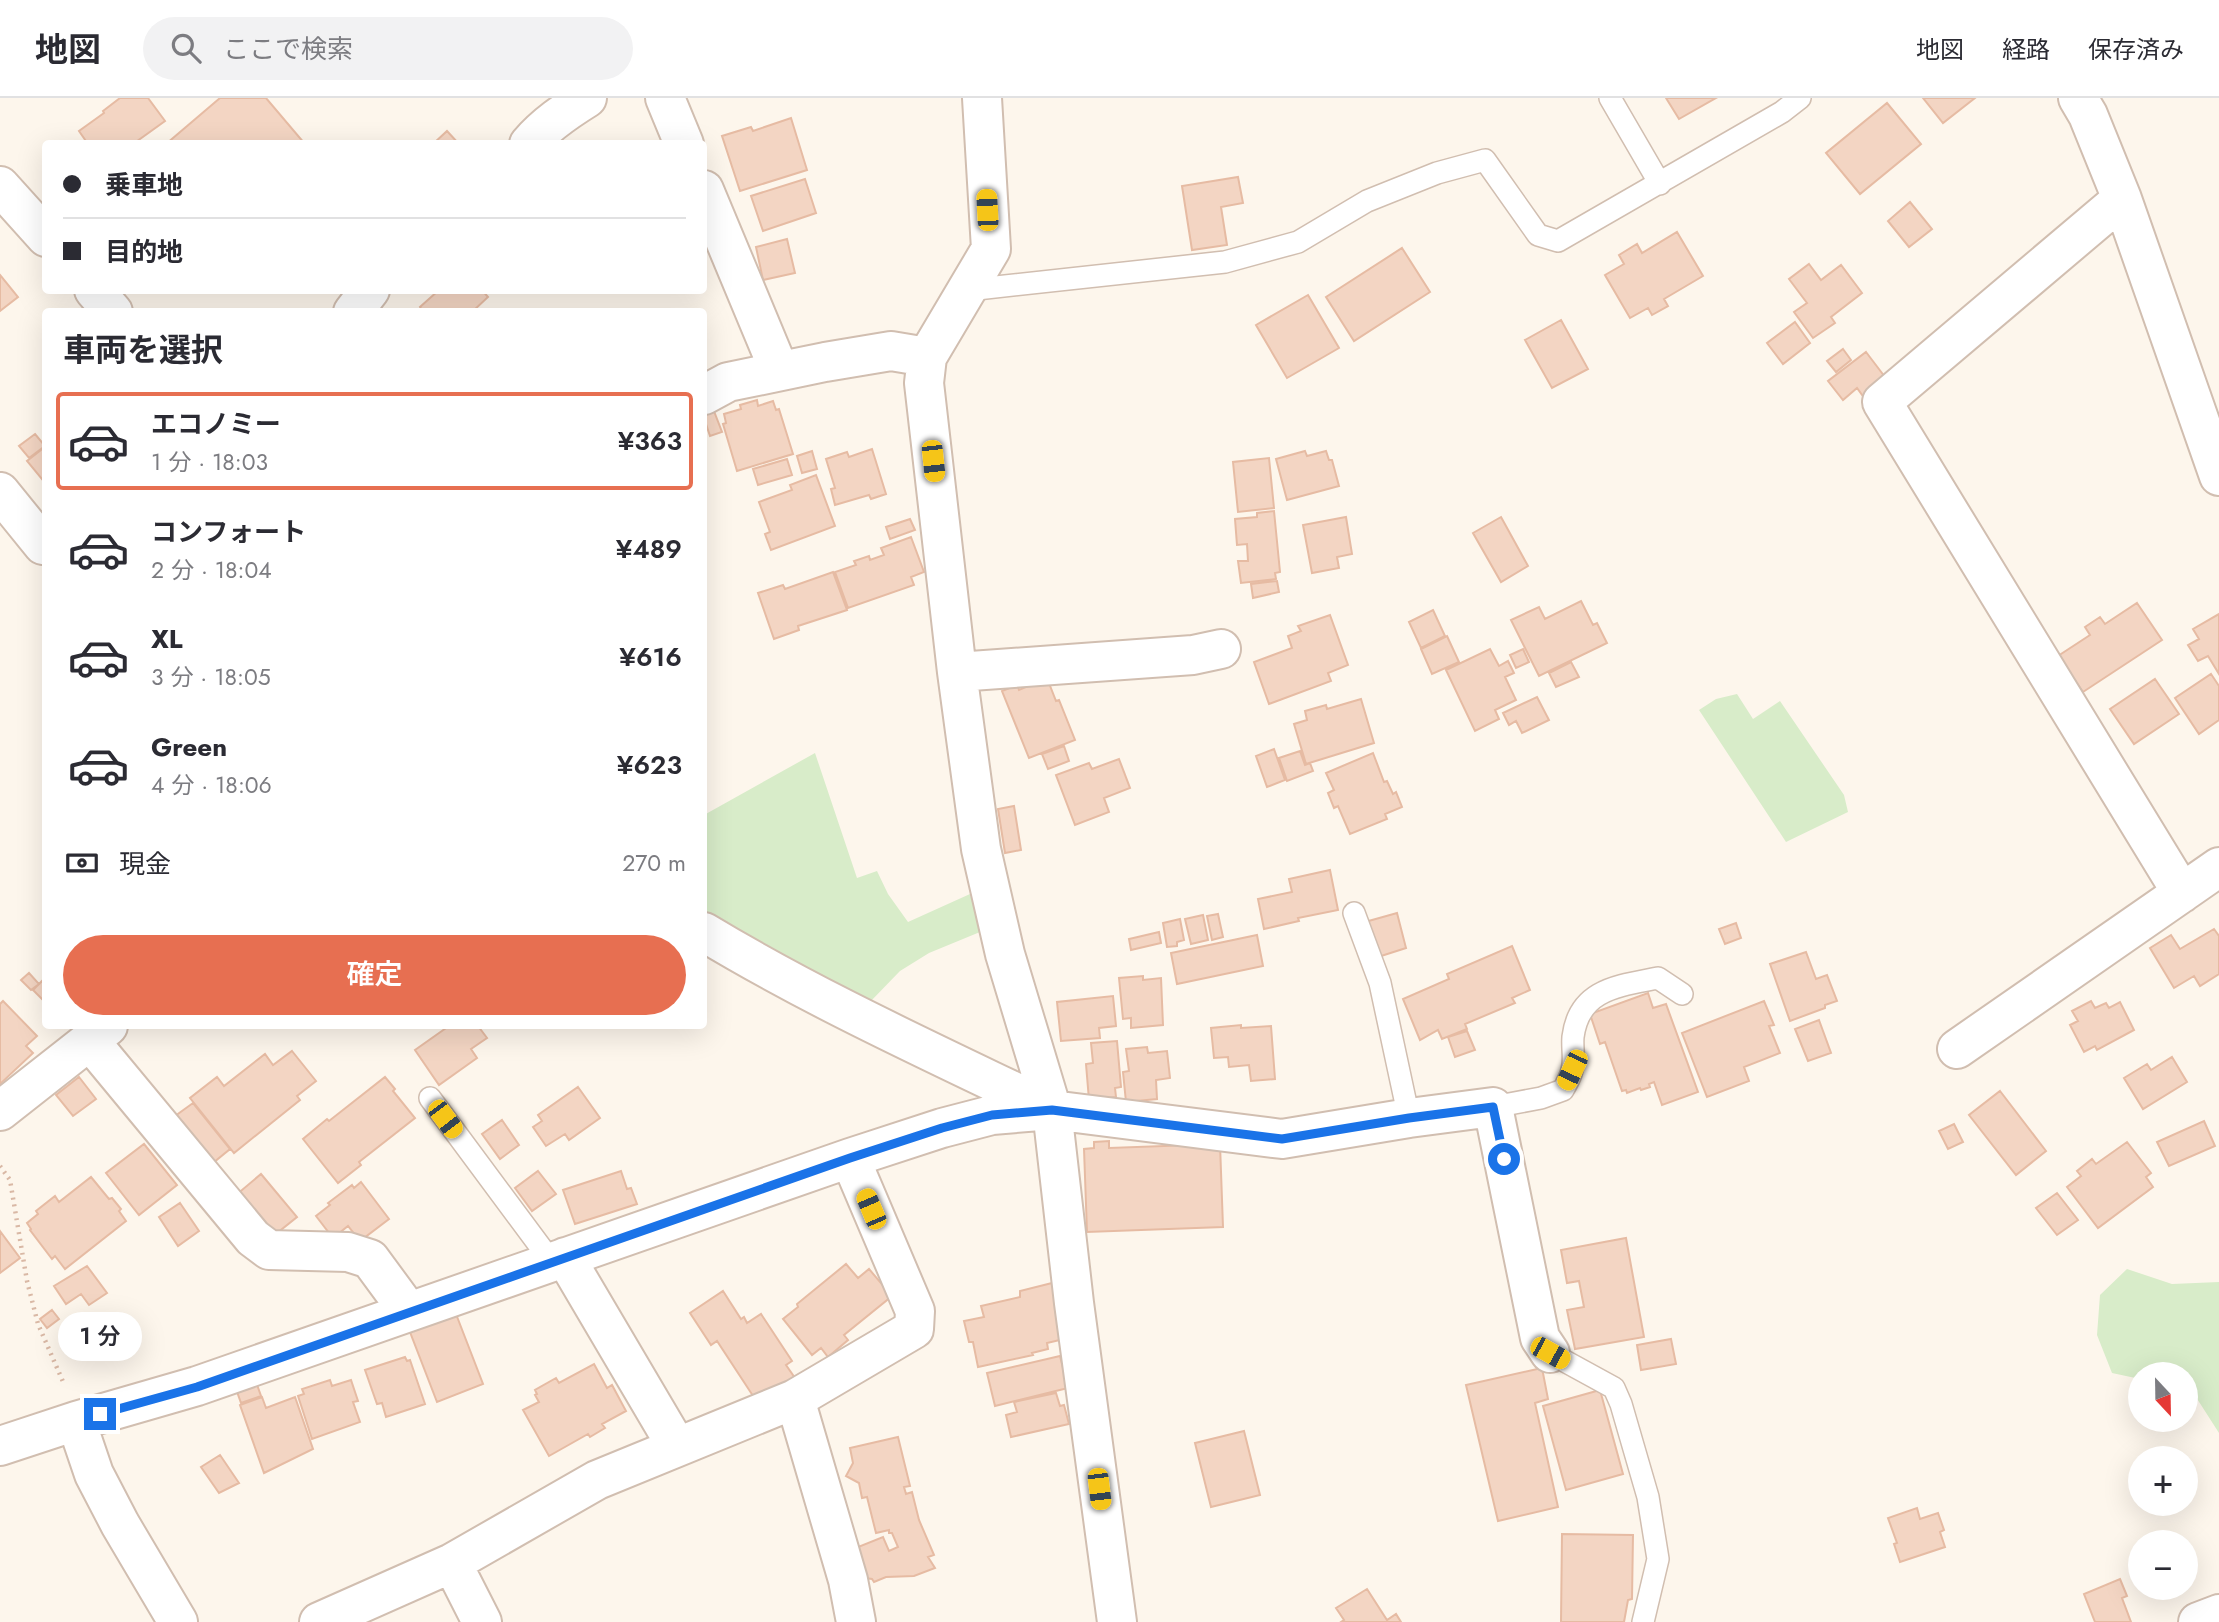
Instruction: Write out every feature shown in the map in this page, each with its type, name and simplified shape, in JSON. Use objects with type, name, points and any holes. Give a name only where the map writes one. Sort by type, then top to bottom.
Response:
[{"type":"street","points":[[532,140],[566,111],[587,98]]},
{"type":"street","points":[[665,98],[682,140]]},
{"type":"street","points":[[982,98],[991,249],[927,357],[924,383],[957,672],[981,849],[1005,954],[1052,1110],[1074,1303],[1117,1622]]},
{"type":"street","points":[[2078,98],[2088,115],[2122,199],[2219,476]]},
{"type":"street","points":[[0,186],[42,233]]},
{"type":"street","points":[[707,197],[779,370]]},
{"type":"street","points":[[2122,199],[1882,402],[2182,893]]},
{"type":"street","points":[[97,294],[110,308]]},
{"type":"street","points":[[356,308],[367,294]]},
{"type":"street","points":[[707,394],[728,382],[779,370],[891,351],[927,357]]},
{"type":"street","points":[[0,492],[42,544]]},
{"type":"street","points":[[957,672],[1193,656],[1221,649]]},
{"type":"street","points":[[1956,1049],[2219,867]]},
{"type":"street","points":[[707,934],[830,1002],[1052,1110]]},
{"type":"street","points":[[0,1111],[98,1033],[253,1238],[269,1250],[348,1252],[370,1259],[409,1312]]},
{"type":"street","points":[[0,1446],[76,1421],[197,1387],[558,1259],[942,1128],[992,1115],[1052,1110],[1282,1139],[1493,1107],[1540,1338],[1550,1353]]},
{"type":"street","points":[[318,1622],[452,1563],[597,1480],[795,1399],[915,1329],[915,1311],[850,1158]]},
{"type":"street","points":[[558,1259],[677,1447]]},
{"type":"street","points":[[795,1399],[848,1580],[856,1622]]},
{"type":"street","points":[[76,1421],[94,1474],[178,1622]]},
{"type":"street","points":[[452,1563],[482,1622]]},
{"type":"street","points":[[2197,1622],[2219,1614]]},
{"type":"lane","points":[[1610,98],[1660,184]]},
{"type":"lane","points":[[968,290],[1225,262],[1298,242],[1367,201],[1437,173],[1485,160],[1538,235],[1558,241],[1782,112],[1800,98]]},
{"type":"lane","points":[[1354,914],[1380,984],[1409,1118]]},
{"type":"lane","points":[[1493,1107],[1541,1098],[1563,1090],[1572,1070],[1573,1037],[1579,1014],[1590,999],[1620,986],[1658,978],[1682,994]]},
{"type":"lane","points":[[430,1098],[558,1259]]},
{"type":"lane","points":[[1550,1353],[1614,1388],[1621,1404],[1648,1497],[1658,1559],[1643,1622]]},
{"type":"path","points":[[0,1166],[10,1180],[37,1324],[63,1380],[76,1421]]},
{"type":"green space","points":[[1737,694],[1753,719],[1780,701],[1844,795],[1848,812],[1786,842],[1699,710],[1716,699]]},
{"type":"green space","points":[[815,753],[857,878],[877,871],[888,894],[908,922],[970,894],[980,932],[929,953],[900,971],[869,1003],[707,914],[707,813]]},
{"type":"green space","points":[[2127,1269],[2172,1284],[2219,1282],[2219,1433],[2198,1400],[2198,1362],[2128,1362],[2128,1376],[2112,1373],[2097,1335],[2100,1295]]},
{"type":"building","points":[[120,98],[148,98],[165,121],[139,140],[85,140],[79,131],[104,113],[103,111]]},
{"type":"building","points":[[220,98],[266,98],[302,140],[171,140]]},
{"type":"building","points":[[1666,98],[1716,98],[1679,119]]},
{"type":"building","points":[[1923,98],[1975,98],[1943,123]]},
{"type":"building","points":[[1887,103],[1921,144],[1860,194],[1826,153]]},
{"type":"building","points":[[791,118],[807,170],[740,191],[722,136],[751,127],[753,131]]},
{"type":"building","points":[[447,131],[455,140],[437,140]]},
{"type":"building","points":[[1238,177],[1243,203],[1221,207],[1227,245],[1192,250],[1182,186]]},
{"type":"building","points":[[805,179],[816,213],[763,231],[751,196]]},
{"type":"building","points":[[1910,202],[1932,229],[1909,247],[1888,221]]},
{"type":"building","points":[[1677,232],[1703,276],[1664,299],[1668,306],[1652,315],[1648,308],[1630,318],[1605,275],[1624,264],[1619,255],[1637,244],[1642,253]]},
{"type":"building","points":[[787,239],[795,273],[763,280],[756,247]]},
{"type":"building","points":[[1402,248],[1430,292],[1354,341],[1326,297]]},
{"type":"building","points":[[1809,264],[1821,280],[1841,265],[1862,293],[1831,317],[1835,323],[1813,338],[1794,312],[1807,303],[1789,279]]},
{"type":"building","points":[[0,275],[18,297],[0,311]]},
{"type":"building","points":[[435,294],[485,294],[488,297],[476,308],[420,307]]},
{"type":"building","points":[[1308,295],[1339,348],[1287,378],[1256,325]]},
{"type":"building","points":[[1561,320],[1588,369],[1552,388],[1525,340]]},
{"type":"building","points":[[1795,322],[1810,343],[1783,364],[1767,343]]},
{"type":"building","points":[[1843,349],[1851,360],[1836,372],[1827,361]]},
{"type":"building","points":[[1866,352],[1888,381],[1865,399],[1857,388],[1843,400],[1828,381]]},
{"type":"building","points":[[757,400],[758,406],[773,401],[776,410],[779,409],[793,454],[737,471],[723,424],[726,423],[724,414]]},
{"type":"building","points":[[712,406],[722,432],[710,436],[707,408]]},
{"type":"building","points":[[35,434],[42,442],[42,448],[29,458],[19,446]]},
{"type":"building","points":[[42,449],[42,479],[27,461]]},
{"type":"building","points":[[872,449],[886,494],[871,499],[869,495],[835,505],[831,489],[835,488],[826,459],[847,452],[849,457]]},
{"type":"building","points":[[812,451],[817,469],[802,473],[797,456]]},
{"type":"building","points":[[1305,451],[1307,456],[1326,451],[1329,460],[1332,460],[1339,486],[1287,500],[1276,459]]},
{"type":"building","points":[[1269,458],[1274,508],[1238,512],[1233,462]]},
{"type":"building","points":[[787,459],[792,475],[758,485],[753,469]]},
{"type":"building","points":[[816,475],[835,526],[771,550],[765,534],[770,532],[759,502],[792,490],[790,485]]},
{"type":"building","points":[[1274,511],[1280,572],[1275,573],[1276,579],[1241,583],[1238,561],[1248,561],[1247,544],[1237,545],[1235,519],[1257,517],[1257,513]]},
{"type":"building","points":[[1346,517],[1352,554],[1337,557],[1339,568],[1312,573],[1303,525]]},
{"type":"building","points":[[1501,517],[1528,566],[1501,582],[1473,533]]},
{"type":"building","points":[[910,519],[915,530],[890,539],[886,527]]},
{"type":"building","points":[[911,537],[924,572],[911,577],[914,585],[848,608],[835,572],[856,565],[854,561],[869,556],[870,560],[884,555],[881,548]]},
{"type":"building","points":[[833,572],[847,610],[798,626],[799,630],[774,639],[758,593],[783,585],[785,589]]},
{"type":"building","points":[[1277,581],[1279,592],[1253,598],[1251,584]]},
{"type":"building","points":[[1581,601],[1593,625],[1597,623],[1607,643],[1539,676],[1511,620],[1539,607],[1545,619]]},
{"type":"building","points":[[2137,603],[2162,640],[2083,692],[2058,656],[2090,635],[2085,627],[2100,617],[2105,624]]},
{"type":"building","points":[[1433,610],[1445,636],[1421,648],[1409,622]]},
{"type":"building","points":[[2219,614],[2219,674],[2208,656],[2198,661],[2188,645],[2199,639],[2193,629]]},
{"type":"building","points":[[1330,615],[1348,665],[1328,673],[1331,681],[1269,704],[1254,662],[1292,648],[1288,636],[1301,631],[1298,626]]},
{"type":"building","points":[[1447,636],[1459,662],[1432,674],[1421,649]]},
{"type":"building","points":[[1490,649],[1499,666],[1508,661],[1514,673],[1505,677],[1516,700],[1495,710],[1499,719],[1475,731],[1446,670]]},
{"type":"building","points":[[1523,649],[1529,662],[1516,668],[1510,655]]},
{"type":"building","points":[[1571,662],[1579,677],[1556,687],[1549,673]]},
{"type":"building","points":[[2211,674],[2219,686],[2219,720],[2199,734],[2175,698]]},
{"type":"building","points":[[1047,678],[1075,740],[1029,758],[1002,691],[1017,685],[1019,690]]},
{"type":"building","points":[[2155,679],[2179,714],[2134,744],[2110,709]]},
{"type":"building","points":[[1537,697],[1549,720],[1522,733],[1516,721],[1509,725],[1503,713]]},
{"type":"building","points":[[1361,699],[1374,743],[1306,764],[1294,724],[1307,720],[1305,711],[1326,705],[1327,709]]},
{"type":"building","points":[[1064,746],[1069,761],[1048,769],[1042,754]]},
{"type":"building","points":[[1274,749],[1285,780],[1267,787],[1256,756]]},
{"type":"building","points":[[1300,751],[1305,765],[1310,763],[1313,771],[1287,781],[1279,758]]},
{"type":"building","points":[[1373,753],[1384,782],[1387,781],[1393,794],[1396,792],[1402,807],[1385,814],[1387,819],[1350,834],[1338,806],[1334,808],[1328,793],[1334,790],[1326,773]]},
{"type":"building","points":[[1119,759],[1130,788],[1104,798],[1109,812],[1075,825],[1056,775],[1089,763],[1092,769]]},
{"type":"building","points":[[1014,806],[1021,850],[1005,853],[998,809]]},
{"type":"building","points":[[1330,870],[1338,910],[1298,918],[1299,921],[1264,929],[1258,899],[1292,892],[1289,879]]},
{"type":"building","points":[[1397,913],[1406,948],[1375,958],[1365,922]]},
{"type":"building","points":[[1218,914],[1223,937],[1212,940],[1207,916]]},
{"type":"building","points":[[1203,915],[1208,940],[1191,944],[1185,919]]},
{"type":"building","points":[[1180,919],[1184,940],[1177,942],[1177,946],[1167,947],[1163,923]]},
{"type":"building","points":[[1736,923],[1741,938],[1725,944],[1719,929]]},
{"type":"building","points":[[2214,929],[2219,936],[2219,974],[2200,986],[2194,976],[2174,988],[2150,948],[2171,935],[2180,949]]},
{"type":"building","points":[[1159,932],[1161,943],[1131,950],[1129,939]]},
{"type":"building","points":[[1257,935],[1263,966],[1177,984],[1171,953]]},
{"type":"building","points":[[1512,946],[1530,990],[1512,998],[1515,1003],[1465,1024],[1467,1029],[1442,1039],[1438,1030],[1420,1040],[1403,999],[1449,979],[1447,974]]},
{"type":"building","points":[[1806,952],[1816,979],[1827,975],[1837,1001],[1790,1021],[1770,964]]},
{"type":"building","points":[[29,973],[39,984],[31,990],[21,980]]},
{"type":"building","points":[[1143,976],[1143,980],[1161,978],[1163,1025],[1131,1028],[1131,1018],[1123,1019],[1119,978]]},
{"type":"building","points":[[42,981],[42,999],[33,990]]},
{"type":"building","points":[[1648,993],[1653,1008],[1666,1004],[1698,1092],[1662,1105],[1654,1082],[1649,1084],[1650,1087],[1641,1090],[1640,1088],[1627,1093],[1626,1090],[1622,1091],[1605,1042],[1600,1044],[1590,1014]]},
{"type":"building","points":[[1113,996],[1116,1026],[1099,1028],[1100,1038],[1061,1041],[1057,1002]]},
{"type":"building","points":[[3,1001],[37,1036],[26,1046],[33,1053],[0,1084],[0,1004]]},
{"type":"building","points":[[1764,1001],[1774,1025],[1769,1026],[1780,1053],[1744,1067],[1749,1081],[1707,1097],[1682,1033]]},
{"type":"building","points":[[2091,1001],[2095,1008],[2106,1003],[2109,1008],[2120,1002],[2134,1030],[2097,1050],[2095,1046],[2084,1052],[2070,1025],[2078,1021],[2072,1011]]},
{"type":"building","points":[[1819,1020],[1831,1053],[1808,1061],[1795,1029]]},
{"type":"building","points":[[1241,1025],[1241,1028],[1271,1026],[1275,1079],[1251,1081],[1249,1065],[1229,1067],[1228,1057],[1214,1058],[1211,1028]]},
{"type":"building","points":[[445,1029],[480,1029],[487,1038],[471,1049],[477,1058],[439,1085],[415,1050]]},
{"type":"building","points":[[1467,1031],[1475,1050],[1455,1057],[1448,1037]]},
{"type":"building","points":[[1117,1041],[1121,1087],[1115,1088],[1116,1097],[1089,1100],[1086,1064],[1093,1063],[1091,1043]]},
{"type":"building","points":[[1147,1047],[1148,1053],[1167,1051],[1170,1078],[1156,1080],[1157,1099],[1126,1102],[1123,1072],[1129,1071],[1126,1049]]},
{"type":"building","points":[[292,1051],[316,1081],[297,1096],[300,1100],[234,1153],[190,1098],[217,1077],[224,1086],[265,1054],[273,1065]]},
{"type":"building","points":[[2172,1057],[2187,1082],[2143,1109],[2124,1078],[2147,1064],[2151,1070]]},
{"type":"building","points":[[79,1077],[96,1099],[73,1116],[56,1095]]},
{"type":"building","points":[[385,1077],[415,1118],[359,1162],[361,1165],[338,1183],[303,1139]]},
{"type":"building","points":[[578,1087],[600,1118],[569,1140],[565,1134],[546,1146],[533,1127],[542,1121],[538,1115]]},
{"type":"building","points":[[2000,1091],[2046,1151],[2016,1175],[1969,1115]]},
{"type":"building","points":[[193,1103],[230,1149],[208,1167],[171,1119]]},
{"type":"building","points":[[502,1120],[519,1145],[500,1159],[482,1134]]},
{"type":"building","points":[[2204,1121],[2215,1146],[2169,1166],[2157,1142]]},
{"type":"building","points":[[1954,1124],[1963,1142],[1948,1149],[1939,1131]]},
{"type":"building","points":[[1109,1141],[1109,1148],[1220,1144],[1223,1227],[1087,1232],[1084,1149],[1094,1148],[1094,1142]]},
{"type":"building","points":[[2127,1142],[2151,1173],[2146,1177],[2153,1187],[2098,1228],[2067,1187],[2081,1176],[2077,1171],[2092,1159],[2096,1164]]},
{"type":"building","points":[[144,1144],[177,1185],[139,1215],[106,1173]]},
{"type":"building","points":[[538,1171],[556,1194],[532,1211],[515,1188]]},
{"type":"building","points":[[621,1171],[627,1189],[631,1188],[637,1204],[575,1224],[563,1190]]},
{"type":"building","points":[[261,1174],[297,1217],[272,1237],[236,1195]]},
{"type":"building","points":[[91,1177],[121,1209],[119,1211],[126,1221],[65,1269],[55,1256],[52,1259],[27,1223],[38,1214],[36,1211],[55,1196],[59,1202]]},
{"type":"building","points":[[361,1182],[389,1219],[360,1241],[348,1226],[333,1238],[316,1216],[330,1205],[328,1203],[352,1185],[354,1188]]},
{"type":"building","points":[[2057,1193],[2078,1220],[2057,1235],[2036,1208]]},
{"type":"building","points":[[180,1203],[199,1231],[178,1246],[159,1217]]},
{"type":"building","points":[[0,1231],[20,1258],[0,1273]]},
{"type":"building","points":[[1626,1238],[1644,1337],[1575,1349],[1567,1310],[1584,1307],[1579,1281],[1567,1283],[1561,1250]]},
{"type":"building","points":[[846,1264],[858,1278],[869,1269],[892,1296],[844,1335],[848,1340],[828,1357],[821,1348],[812,1355],[783,1319]]},
{"type":"building","points":[[87,1266],[107,1293],[89,1305],[81,1294],[66,1304],[54,1286]]},
{"type":"building","points":[[1052,1283],[1064,1339],[1047,1343],[1048,1349],[1032,1353],[1033,1355],[978,1367],[973,1342],[969,1342],[964,1321],[984,1317],[981,1306],[1020,1297],[1020,1291]]},
{"type":"building","points":[[723,1291],[741,1319],[744,1317],[747,1323],[761,1314],[792,1361],[786,1365],[795,1378],[757,1402],[717,1341],[711,1345],[690,1313]]},
{"type":"building","points":[[52,1310],[59,1319],[47,1328],[40,1319]]},
{"type":"building","points":[[456,1314],[483,1384],[437,1402],[410,1332]]},
{"type":"building","points":[[1671,1339],[1676,1364],[1641,1370],[1637,1345]]},
{"type":"building","points":[[1060,1356],[1068,1388],[995,1406],[987,1373]]},
{"type":"building","points":[[405,1357],[407,1361],[410,1360],[425,1404],[386,1417],[382,1403],[377,1404],[365,1370]]},
{"type":"building","points":[[594,1364],[607,1388],[612,1385],[626,1411],[602,1424],[605,1428],[590,1437],[588,1434],[549,1456],[523,1410],[539,1402],[535,1390],[556,1378],[559,1383]]},
{"type":"building","points":[[1542,1368],[1548,1399],[1535,1403],[1558,1507],[1498,1521],[1466,1385]]},
{"type":"building","points":[[255,1379],[261,1396],[241,1403],[235,1386]]},
{"type":"building","points":[[330,1380],[332,1386],[351,1380],[358,1401],[353,1402],[360,1422],[312,1439],[298,1396],[304,1394],[302,1389]]},
{"type":"building","points":[[1600,1390],[1623,1474],[1566,1490],[1543,1406]]},
{"type":"building","points":[[1056,1393],[1060,1406],[1064,1405],[1069,1424],[1011,1437],[1006,1415],[1017,1412],[1014,1402]]},
{"type":"building","points":[[262,1397],[266,1408],[295,1397],[313,1449],[264,1473],[240,1405]]},
{"type":"building","points":[[1244,1431],[1260,1495],[1211,1507],[1195,1443]]},
{"type":"building","points":[[898,1437],[910,1486],[904,1487],[906,1494],[912,1492],[919,1520],[934,1555],[928,1557],[935,1568],[914,1576],[886,1577],[874,1582],[865,1578],[856,1555],[858,1547],[883,1537],[889,1551],[898,1547],[889,1530],[876,1533],[867,1497],[862,1498],[859,1483],[846,1476],[853,1463],[850,1448]]},
{"type":"building","points":[[220,1455],[239,1483],[219,1493],[201,1467]]},
{"type":"building","points":[[1917,1508],[1920,1519],[1938,1513],[1944,1530],[1940,1532],[1945,1547],[1900,1562],[1894,1544],[1897,1543],[1888,1518]]},
{"type":"building","points":[[1562,1534],[1633,1535],[1632,1599],[1628,1600],[1624,1622],[1561,1622]]},
{"type":"building","points":[[2120,1579],[2127,1596],[2122,1598],[2131,1622],[2095,1622],[2084,1594]]},
{"type":"building","points":[[1367,1589],[1387,1620],[1396,1614],[1401,1622],[1341,1622],[1344,1620],[1336,1608]]},
{"type":"route","points":[[100,1414],[197,1387],[850,1158],[992,1115],[1052,1110],[1282,1139],[1493,1107],[1504,1159]]}]
